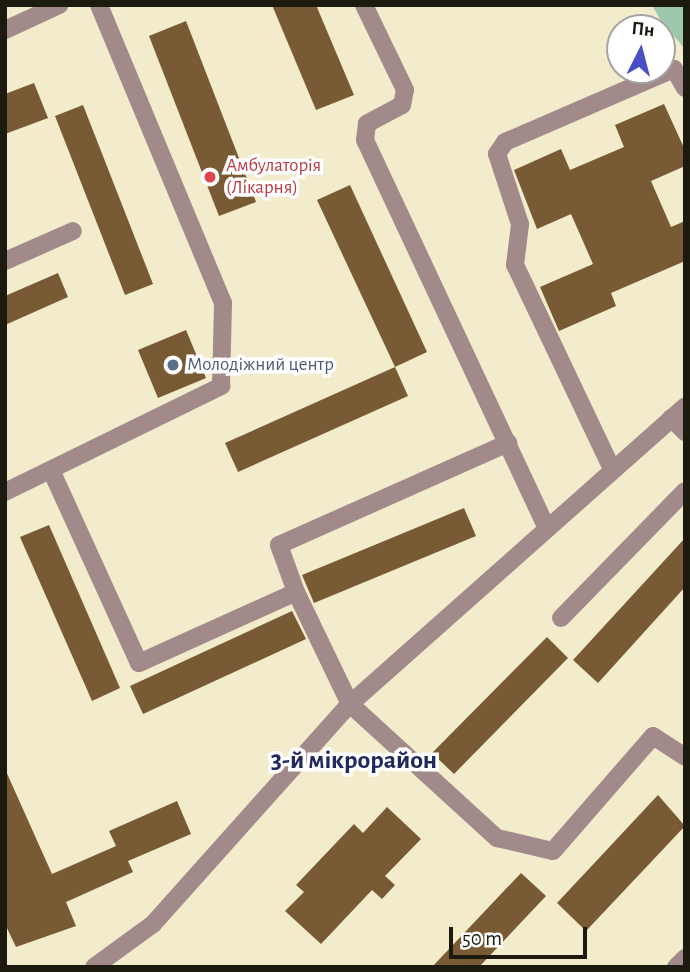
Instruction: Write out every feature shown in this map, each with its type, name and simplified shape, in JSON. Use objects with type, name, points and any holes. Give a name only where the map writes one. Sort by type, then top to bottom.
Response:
[{"type":"street","points":[[5,30],[60,5]]},
{"type":"street","points":[[5,492],[221,386],[223,303],[99,5]]},
{"type":"street","points":[[364,5],[405,90],[402,106],[367,124],[365,140],[545,527]]},
{"type":"street","points":[[612,470],[515,265],[520,224],[497,154],[505,142],[674,69],[685,88]]},
{"type":"street","points":[[5,261],[74,231]]},
{"type":"street","points":[[94,967],[153,924],[350,704],[545,527],[678,413],[685,432]]},
{"type":"street","points":[[508,443],[279,545],[296,592],[350,704],[498,838],[554,852],[653,736],[685,757]]},
{"type":"street","points":[[51,470],[139,663],[296,592]]},
{"type":"street","points":[[561,618],[685,492]]},
{"type":"street","points":[[676,967],[685,958]]},
{"type":"green space","points":[[652,5],[685,5],[685,49],[676,38],[676,14],[657,14]]},
{"type":"building","points":[[272,5],[316,5],[354,95],[316,110]]},
{"type":"building","points":[[186,21],[256,202],[219,216],[149,36]]},
{"type":"building","points":[[34,83],[48,118],[5,134],[5,94]]},
{"type":"building","points":[[664,104],[685,150],[685,166],[651,181],[671,227],[685,221],[685,261],[611,293],[616,306],[559,331],[540,287],[593,264],[571,214],[537,229],[514,170],[561,149],[570,170],[624,147],[615,125]]},
{"type":"building","points":[[83,105],[153,284],[125,295],[55,116]]},
{"type":"building","points":[[350,185],[427,352],[395,367],[317,200]]},
{"type":"building","points":[[58,273],[68,297],[5,325],[5,296]]},
{"type":"building","points":[[186,330],[206,378],[158,398],[138,350]]},
{"type":"building","points":[[395,367],[408,396],[238,472],[225,443]]},
{"type":"building","points":[[464,508],[476,536],[314,603],[302,575]]},
{"type":"building","points":[[49,525],[120,688],[92,701],[20,537]]},
{"type":"building","points":[[685,538],[685,587],[598,683],[573,660]]},
{"type":"building","points":[[292,611],[306,639],[143,714],[130,686]]},
{"type":"building","points":[[547,637],[568,658],[454,774],[432,753]]},
{"type":"building","points":[[5,769],[52,874],[116,846],[109,831],[177,801],[191,834],[128,861],[133,872],[66,902],[76,926],[16,947],[5,924]]},
{"type":"building","points":[[658,795],[685,826],[586,931],[557,903]]},
{"type":"building","points":[[387,807],[421,839],[385,876],[395,885],[382,899],[372,890],[321,944],[285,911],[304,892],[296,885],[354,824],[363,833]]},
{"type":"building","points":[[521,873],[546,896],[479,967],[432,967]]},
{"type":"place","name":"Амбулаторія (Лікарня)","points":[[210,177]]},
{"type":"place","name":"Молодіжний центр","points":[[173,365]]},
{"type":"district","name":"3-й мікрорайон","points":[[354,761]]}]
